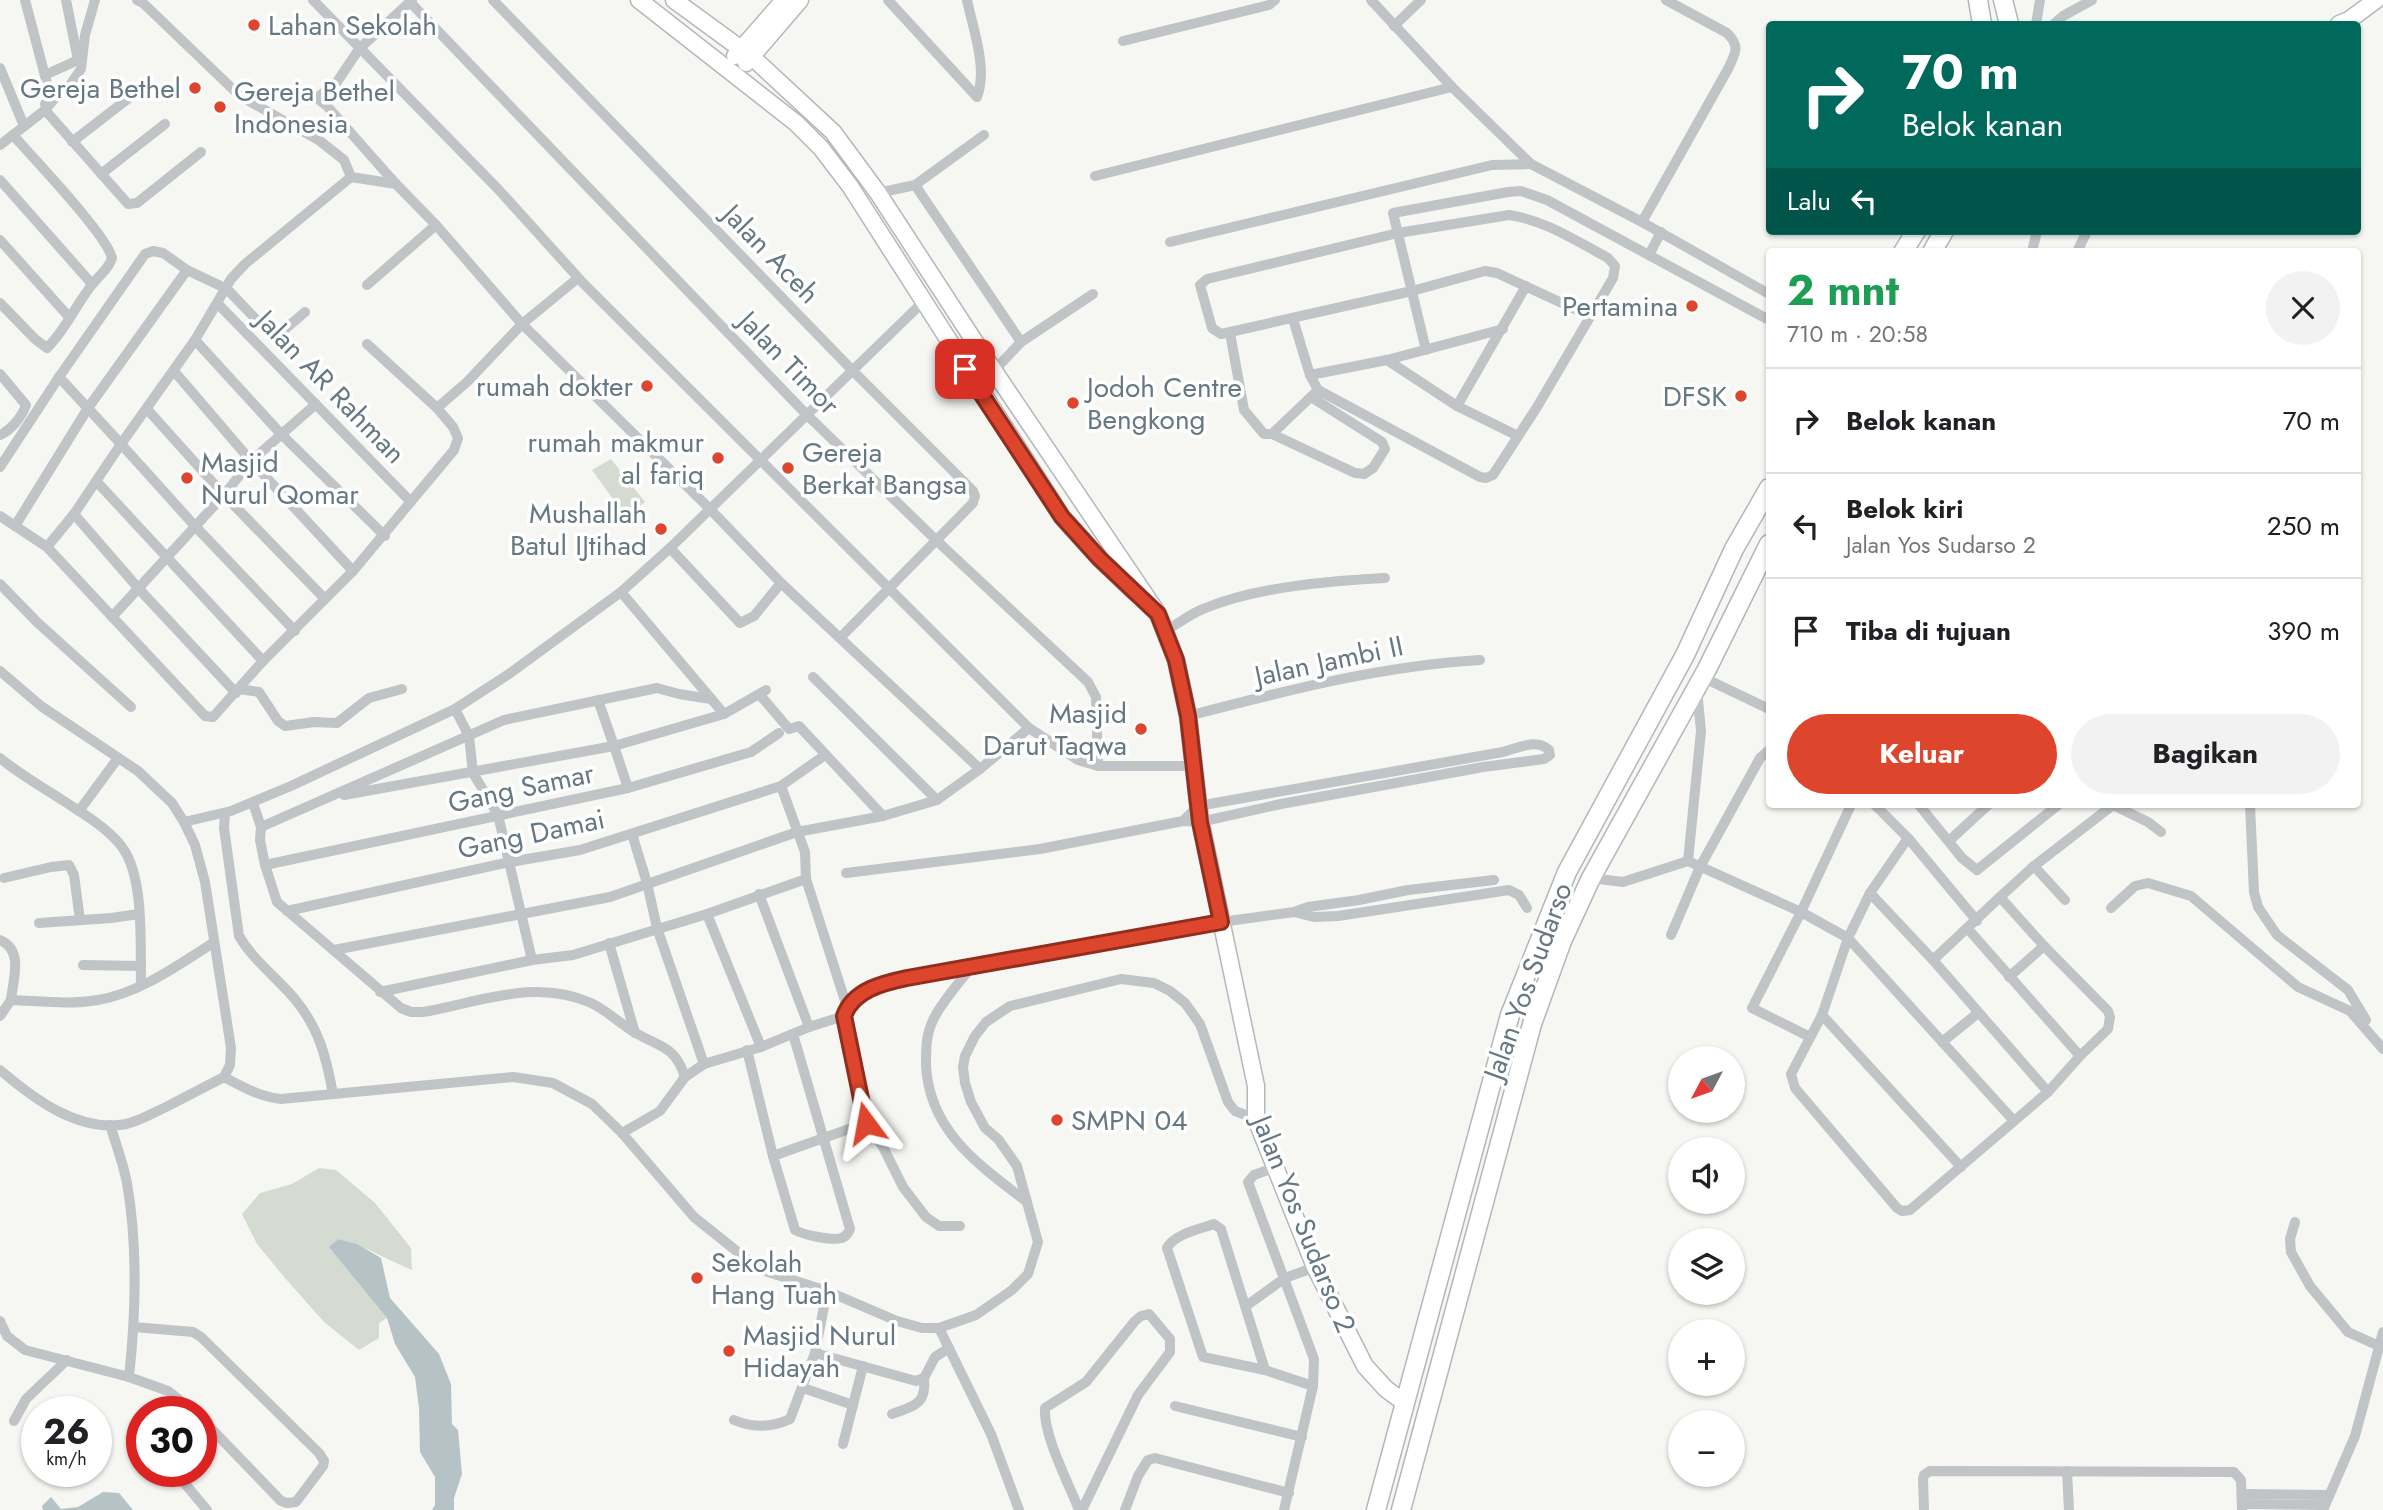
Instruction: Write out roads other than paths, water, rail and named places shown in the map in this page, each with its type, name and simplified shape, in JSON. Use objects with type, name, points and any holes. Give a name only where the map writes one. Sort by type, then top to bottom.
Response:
[{"type":"main road","name":"Jalan Yos Sudarso 2","points":[[639,0],[796,123],[821,148],[850,186],[1062,517],[1099,558],[1158,614]]},
{"type":"main road","name":"Jalan Yos Sudarso 2","points":[[674,0],[746,53],[833,132],[878,193],[1158,614],[1176,660],[1188,716],[1199,814],[1256,1086],[1256,1119],[1315,1267],[1354,1348],[1365,1366],[1386,1390],[1405,1404]]},
{"type":"main road","points":[[746,53],[784,0]]},
{"type":"main road","points":[[730,71],[800,0]]},
{"type":"main road","points":[[1978,0],[1982,21]]},
{"type":"main road","points":[[2003,0],[2008,21]]},
{"type":"main road","points":[[2346,21],[2376,0]]},
{"type":"main road","points":[[965,369],[984,356]]},
{"type":"main road","name":"Jalan Yos Sudarso","points":[[1376,1510],[1510,1015],[1537,944],[1567,872],[1685,655],[1734,549],[1766,493]]},
{"type":"main road","name":"Jalan Yos Sudarso","points":[[1401,1510],[1532,1024],[1558,953],[1591,878],[1699,682],[1766,550]]},
{"type":"main road","points":[[1537,944],[1558,953]]},
{"type":"main road","points":[[1493,1075],[1518,1080]]},
{"type":"street","points":[[0,138],[48,101],[50,91],[24,0]]},
{"type":"street","points":[[45,75],[78,60],[66,0]]},
{"type":"street","points":[[0,145],[45,110],[68,88],[81,69],[85,35],[95,0]]},
{"type":"street","points":[[137,0],[240,96],[284,119],[332,150],[344,160],[351,177]]},
{"type":"street","points":[[313,0],[489,178],[578,278],[1029,728],[1078,760],[1098,766],[1193,766]]},
{"type":"street","name":"Jalan Aceh","points":[[493,0],[973,491],[973,503],[840,638]]},
{"type":"street","points":[[888,0],[977,97],[981,71],[967,0]]},
{"type":"street","points":[[1122,41],[1269,5],[1275,0]]},
{"type":"street","points":[[1371,0],[1452,87],[1531,164],[1661,232],[1766,291]]},
{"type":"street","points":[[1394,26],[1421,0]]},
{"type":"street","points":[[1642,222],[1736,50],[1734,40],[1727,33],[1666,0]]},
{"type":"street","points":[[2036,21],[2040,0]]},
{"type":"street","points":[[2059,21],[2092,0]]},
{"type":"street","points":[[411,1],[359,49],[337,82],[317,98],[436,225],[522,324],[782,583],[979,769]]},
{"type":"street","name":"Jalan Timor","points":[[411,1],[806,414],[1088,682],[1096,697],[1098,766]]},
{"type":"street","points":[[0,68],[22,121]]},
{"type":"street","points":[[1095,176],[1452,87]]},
{"type":"street","points":[[72,142],[134,94]]},
{"type":"street","points":[[45,110],[123,201],[132,205],[201,152]]},
{"type":"street","points":[[101,174],[165,124]]},
{"type":"street","points":[[0,303],[47,348],[57,339],[79,300],[110,264],[112,258],[94,229],[13,135]]},
{"type":"street","points":[[878,193],[915,185],[984,135]]},
{"type":"street","points":[[1170,242],[1492,165],[1531,164]]},
{"type":"street","points":[[47,547],[97,482],[195,340],[231,279],[245,264],[351,177],[396,184]]},
{"type":"street","points":[[0,180],[92,284]]},
{"type":"street","points":[[915,185],[1021,342]]},
{"type":"street","points":[[1426,350],[1393,213],[1521,191],[1547,200],[1766,318]]},
{"type":"street","points":[[1314,393],[1486,478],[1493,475],[1518,436],[1613,278],[1615,266],[1608,258],[1538,222],[1527,217],[1509,215],[1398,233],[1202,282],[1199,289],[1212,328],[1221,334],[1412,291],[1485,271],[1497,273],[1590,316]]},
{"type":"street","points":[[367,285],[436,225]]},
{"type":"street","points":[[1649,255],[1661,232]]},
{"type":"street","points":[[0,240],[69,317]]},
{"type":"street","points":[[0,467],[145,254],[157,251],[187,270],[227,289],[269,333],[277,336],[305,312]]},
{"type":"street","points":[[15,526],[88,408],[187,270]]},
{"type":"street","points":[[437,408],[467,382],[522,324],[578,278]]},
{"type":"street","points":[[1457,406],[1526,286]]},
{"type":"street","points":[[994,371],[1021,342],[1093,294]]},
{"type":"street","points":[[184,822],[225,813],[253,803],[456,709],[499,680],[621,592],[670,548],[923,302]]},
{"type":"street","name":"Jalan AR Rahman","points":[[218,304],[411,502]]},
{"type":"street","points":[[1230,332],[1244,410],[1264,434],[1272,434],[1355,473],[1364,474],[1373,468],[1385,449],[1382,442],[1314,393],[1293,319]]},
{"type":"street","points":[[1310,375],[1387,360],[1503,329]]},
{"type":"street","points":[[195,340],[281,434],[385,536]]},
{"type":"street","points":[[0,516],[47,547],[205,716],[212,717],[385,536],[457,444],[458,438],[453,427],[437,408],[367,344]]},
{"type":"street","points":[[1387,360],[1457,406],[1518,436]]},
{"type":"street","points":[[174,371],[251,461],[353,571]]},
{"type":"street","points":[[0,374],[26,405],[23,414],[0,436]]},
{"type":"street","points":[[59,377],[295,631]]},
{"type":"street","points":[[1272,434],[1314,393]]},
{"type":"street","points":[[111,617],[224,495],[251,461],[316,404]]},
{"type":"street","points":[[147,409],[224,495],[325,599]]},
{"type":"street","points":[[97,482],[263,662]]},
{"type":"street","points":[[74,514],[139,589],[238,691],[259,692],[278,721],[289,726],[314,722],[337,723],[369,698],[402,689]]},
{"type":"street","points":[[670,548],[740,623],[754,616],[782,583]]},
{"type":"street","points":[[1165,631],[1202,609],[1242,597],[1339,580],[1385,578]]},
{"type":"street","points":[[0,584],[38,624],[131,707]]},
{"type":"street","points":[[621,592],[724,715]]},
{"type":"street","name":"Jalan Jambi II","points":[[1188,716],[1354,676],[1427,664],[1480,660]]},
{"type":"street","points":[[0,671],[41,706],[138,771],[162,793],[184,822],[195,845],[205,882],[231,1048],[230,1065],[224,1077],[139,1120],[110,1125],[88,1122],[46,1105],[0,1070]]},
{"type":"street","points":[[813,677],[937,800]]},
{"type":"street","points":[[1688,861],[1701,731],[1699,682],[1766,708]]},
{"type":"street","points":[[261,827],[504,720],[657,688],[711,699]]},
{"type":"street","points":[[328,798],[614,746],[724,715],[763,693],[789,729],[799,726],[883,816]]},
{"type":"street","points":[[598,700],[628,788]]},
{"type":"street","points":[[456,709],[470,736],[473,773],[498,816],[531,960]]},
{"type":"street","points":[[334,950],[610,898],[797,832],[883,816],[937,800],[1029,728]]},
{"type":"street","name":"Gang Samar","points":[[265,865],[628,788],[751,752],[779,733]]},
{"type":"street","points":[[846,873],[1040,849],[1183,821],[1199,814],[1503,752],[1535,743],[1542,744],[1549,750],[1549,757],[1544,759],[1483,767],[1281,804],[1199,814]]},
{"type":"street","points":[[1671,934],[1700,867],[1760,758],[1766,753]]},
{"type":"street","name":"Gang Damai","points":[[287,911],[510,862],[580,850],[780,786],[825,755]]},
{"type":"street","points":[[0,758],[79,811],[122,847],[130,863],[139,914],[141,985]]},
{"type":"street","points":[[79,811],[118,758]]},
{"type":"street","points":[[780,786],[807,860],[806,878],[846,1012],[866,1123],[883,1147],[902,1187],[926,1217],[939,1226],[960,1226]]},
{"type":"street","points":[[253,803],[261,827],[260,840],[265,865],[277,902],[401,1008],[416,1012],[502,994],[556,993],[597,1006],[635,1033],[667,1048],[681,1063],[685,1077]]},
{"type":"street","points":[[1810,1037],[1752,1008],[1850,808]]},
{"type":"street","points":[[1878,808],[1909,838],[2009,978],[2080,1056]]},
{"type":"street","points":[[1922,808],[1962,858],[1977,870],[2055,808]]},
{"type":"street","points":[[1950,841],[1985,808]]},
{"type":"street","points":[[1933,960],[2034,866],[2109,808]]},
{"type":"street","points":[[2119,808],[2148,822],[2161,832]]},
{"type":"street","points":[[2250,808],[2254,892],[2258,907],[2277,935],[2348,990],[2382,1048]]},
{"type":"street","points":[[225,813],[223,828],[239,936],[247,949],[294,998],[312,1025],[326,1054],[333,1094]]},
{"type":"street","points":[[632,834],[657,928],[704,1064]]},
{"type":"street","points":[[1909,838],[1870,893],[1848,938],[1822,1015],[1791,1074],[1795,1087],[1902,1211],[1910,1210],[2048,1092],[2108,1030],[2108,1011],[2043,946],[2000,897]]},
{"type":"street","points":[[1591,878],[1623,882],[1688,861],[1801,912],[1848,938],[2014,1121]]},
{"type":"street","points":[[5,878],[69,865],[74,874],[80,920]]},
{"type":"street","points":[[2034,866],[2064,900]]},
{"type":"street","points":[[380,992],[531,960],[573,955],[707,914],[806,878]]},
{"type":"street","points":[[622,1133],[660,1111],[685,1077],[704,1064],[761,1047],[846,1012],[864,991],[885,983],[1408,890],[1494,880]]},
{"type":"street","points":[[2111,908],[2135,886],[2148,883],[2191,896],[2298,987],[2350,1010],[2382,1048]]},
{"type":"street","points":[[1294,912],[1314,916],[1338,916],[1509,890],[1519,895],[1527,908]]},
{"type":"street","points":[[1870,893],[1933,960],[2048,1092]]},
{"type":"street","points":[[759,894],[809,1027]]},
{"type":"street","points":[[39,923],[139,914]]},
{"type":"street","points":[[707,914],[761,1047]]},
{"type":"street","points":[[0,940],[8,943],[15,955],[11,1000],[0,1016]]},
{"type":"street","points":[[11,1000],[95,1001],[116,996],[141,985],[214,943]]},
{"type":"street","points":[[609,943],[635,1033]]},
{"type":"street","points":[[2009,978],[2043,946]]},
{"type":"street","points":[[83,965],[141,966]]},
{"type":"street","points":[[972,966],[934,1017],[926,1039],[931,1098],[940,1120],[967,1152],[1027,1202]]},
{"type":"street","points":[[224,1077],[266,1097],[281,1099],[513,1077],[534,1078],[553,1083],[592,1104],[622,1133],[694,1217],[749,1261],[768,1272],[827,1291],[897,1321],[922,1328],[939,1328],[976,1315],[1012,1290],[1028,1274],[1038,1242],[1017,1166],[998,1139],[985,1128],[971,1102],[963,1067],[965,1056],[975,1036],[986,1022],[1010,1006],[1121,979],[1154,983],[1185,1003],[1200,1024],[1228,1102],[1235,1111],[1256,1119]]},
{"type":"street","points":[[1942,1042],[1978,1013]]},
{"type":"street","points":[[1822,1015],[1961,1167]]},
{"type":"street","points":[[747,1050],[773,1156],[795,1230],[805,1235],[841,1238],[850,1229],[793,1034]]},
{"type":"street","points":[[773,1156],[866,1123]]},
{"type":"street","points":[[110,1125],[127,1181],[134,1247],[134,1327],[129,1377]]},
{"type":"street","points":[[1276,1167],[1254,1175],[1248,1182],[1314,1359],[1312,1386],[1302,1437],[1284,1510]]},
{"type":"street","points":[[2295,1222],[2290,1239],[2291,1252],[2310,1286],[2347,1332],[2379,1346]]},
{"type":"street","points":[[1265,1370],[1219,1226],[1214,1224],[1176,1238],[1167,1248],[1203,1357],[1265,1370],[1312,1386]]},
{"type":"street","points":[[1246,1306],[1285,1278],[1315,1267]]},
{"type":"street","points":[[734,1420],[746,1425],[761,1426],[790,1419],[815,1353],[827,1291]]},
{"type":"street","points":[[1149,1314],[1170,1339],[1170,1352],[1138,1395],[1081,1510],[1055,1452],[1045,1408],[1086,1382],[1135,1321],[1149,1314]]},
{"type":"street","points":[[0,1321],[7,1336],[25,1350],[129,1377],[168,1391],[174,1396]]},
{"type":"street","points":[[134,1327],[193,1332],[201,1336],[319,1453],[324,1461],[323,1466],[296,1502],[287,1503],[281,1501],[217,1435]]},
{"type":"street","points":[[939,1328],[992,1434],[1019,1510]]},
{"type":"street","points":[[1924,1510],[1923,1479],[1930,1471],[2234,1472],[2241,1480],[2242,1503],[2324,1503],[2355,1436],[2383,1332]]},
{"type":"street","points":[[892,1415],[912,1407],[923,1398],[924,1378],[935,1357],[949,1348]]},
{"type":"street","points":[[815,1353],[916,1381],[924,1378]]},
{"type":"street","points":[[13,1421],[26,1399],[67,1360]]},
{"type":"street","points":[[843,1444],[863,1366]]},
{"type":"street","points":[[803,1388],[853,1405]]},
{"type":"street","points":[[1175,1406],[1302,1437]]},
{"type":"street","points":[[1125,1510],[1138,1475],[1148,1460],[1155,1458],[1289,1493]]},
{"type":"street","points":[[2067,1471],[2069,1510]]},
{"type":"street","points":[[188,1487],[207,1510]]},
{"type":"place","name":"Lahan Sekolah","points":[[254,25]]},
{"type":"place","name":"Gereja Bethel","points":[[195,88]]},
{"type":"place","name":"Gereja Bethel Indonesia","points":[[220,107]]},
{"type":"place","name":"Pertamina","points":[[1692,306]]},
{"type":"place","name":"rumah dokter","points":[[647,386]]},
{"type":"place","name":"DFSK","points":[[1741,396]]},
{"type":"place","name":"Jodoh Centre Bengkong","points":[[1073,403]]},
{"type":"place","name":"rumah makmur al fariq","points":[[718,458]]},
{"type":"place","name":"Gereja Berkat Bangsa","points":[[788,468]]},
{"type":"place","name":"Masjid Nurul Qomar","points":[[187,478]]},
{"type":"place","name":"Mushallah Batul IJtihad","points":[[661,529]]},
{"type":"place","name":"Masjid Darut Taqwa","points":[[1141,729]]},
{"type":"place","name":"SMPN 04","points":[[1057,1120]]},
{"type":"place","name":"Sekolah Hang Tuah","points":[[697,1278]]},
{"type":"place","name":"Masjid Nurul Hidayah","points":[[729,1351]]}]
